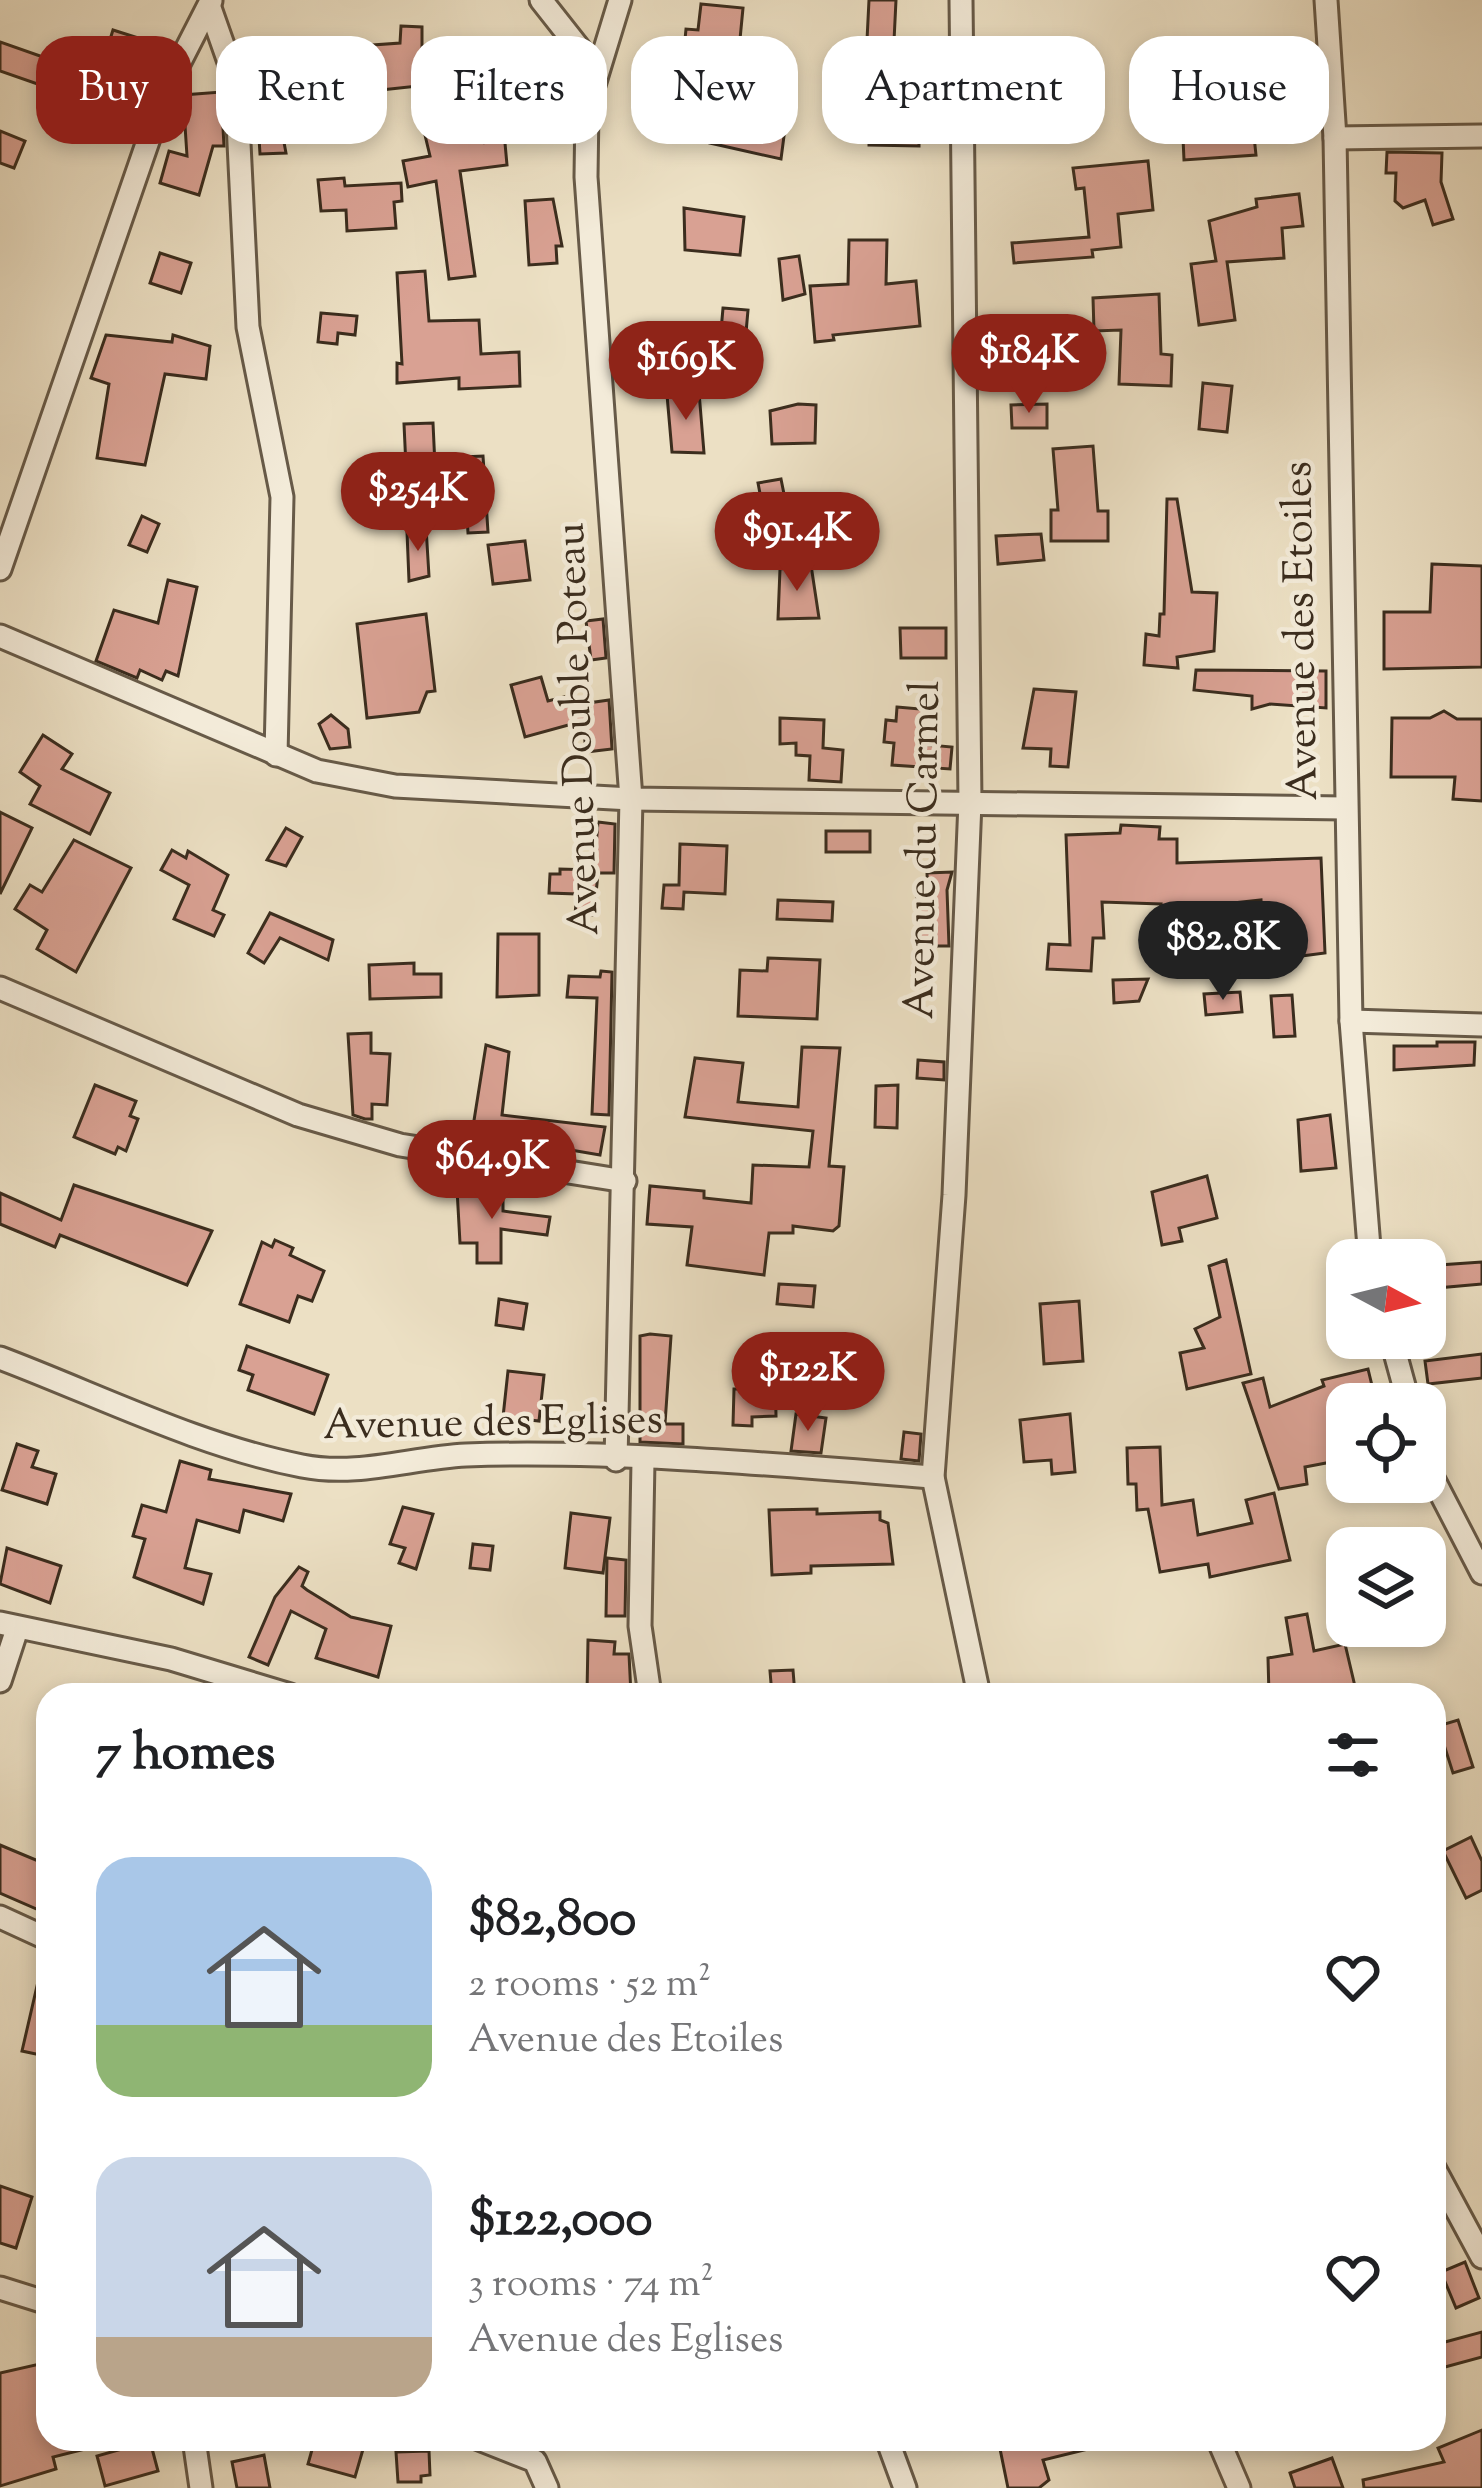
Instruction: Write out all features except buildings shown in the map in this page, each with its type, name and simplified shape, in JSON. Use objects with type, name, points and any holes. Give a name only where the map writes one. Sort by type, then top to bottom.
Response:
[{"type":"street","points":[[541,0],[569,36]]},
{"type":"street","name":"Avenue Double Poteau","points":[[607,40],[620,0]]},
{"type":"street","name":"Avenue du Carmel","points":[[961,0],[970,802],[954,1195],[933,1477],[976,1683]]},
{"type":"street","name":"Avenue des Etoiles","points":[[1326,0],[1335,138],[1351,1021],[1368,1239]]},
{"type":"street","points":[[0,569],[166,89],[211,4]]},
{"type":"street","points":[[211,4],[236,82],[248,326],[282,496],[276,755]]},
{"type":"street","points":[[1335,138],[1482,136]]},
{"type":"street","name":"Avenue Double Poteau","points":[[586,144],[632,799],[616,1460]]},
{"type":"street","points":[[0,636],[276,755],[351,780],[395,787],[632,799],[1345,808]]},
{"type":"street","points":[[0,988],[298,1115],[400,1144],[626,1181]]},
{"type":"street","points":[[1351,1021],[1482,1025]]},
{"type":"street","name":"Avenue des Eglises","points":[[0,1358],[300,1466],[358,1470],[463,1455],[933,1477]]},
{"type":"street","points":[[643,1460],[640,1626],[648,1683]]},
{"type":"street","points":[[1446,1503],[1482,1574]]},
{"type":"street","points":[[0,1682],[8,1626],[171,1659],[250,1683]]},
{"type":"street","points":[[0,1918],[36,1934]]},
{"type":"street","points":[[1446,2190],[1482,2257]]},
{"type":"street","points":[[0,2288],[36,2299]]},
{"type":"street","points":[[196,2451],[201,2488]]},
{"type":"street","points":[[510,2451],[535,2461],[548,2488]]},
{"type":"street","points":[[891,2451],[905,2488]]},
{"type":"street","points":[[1223,2451],[1240,2488]]}]
